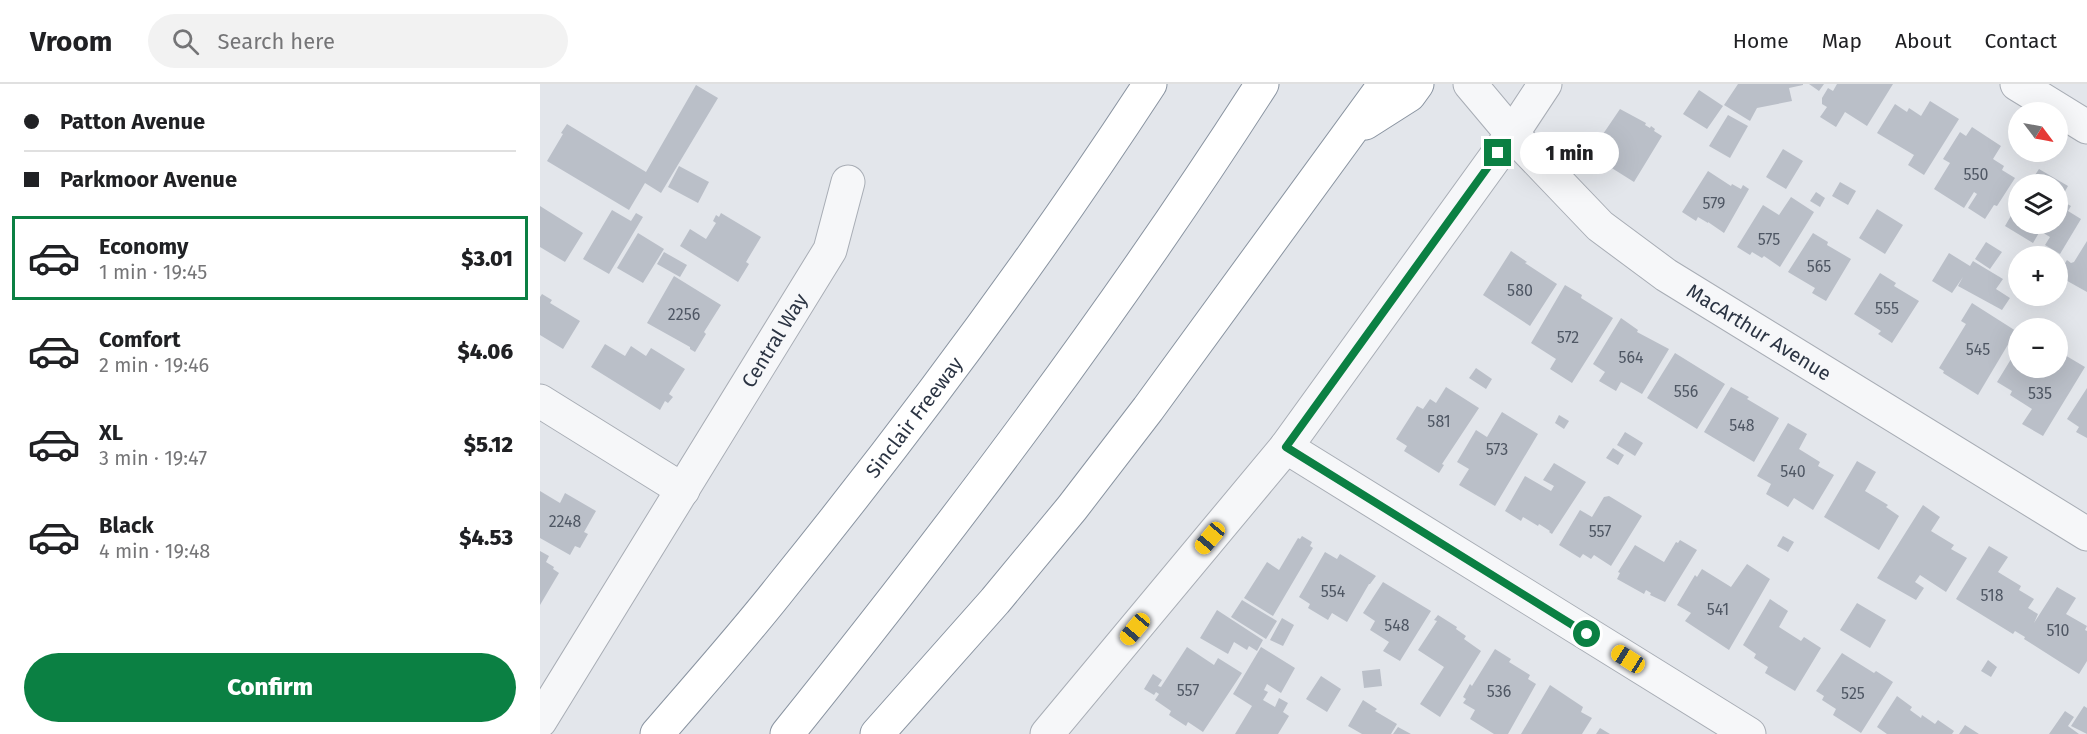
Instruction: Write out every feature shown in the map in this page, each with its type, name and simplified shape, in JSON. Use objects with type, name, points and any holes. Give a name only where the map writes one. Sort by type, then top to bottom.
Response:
[{"type":"highway","name":"Sinclair Freeway","points":[[657,734],[782,587],[885,455],[1016,279],[1097,165],[1150,84]]},
{"type":"highway","points":[[787,734],[986,481],[1200,180],[1262,84]]},
{"type":"highway","points":[[877,734],[1072,508],[1148,409],[1385,84]]},
{"type":"highway","points":[[1351,132],[1409,95],[1418,84]]},
{"type":"street","name":"MacArthur Avenue","points":[[1470,84],[1512,135],[1600,226],[1666,275],[2087,534]]},
{"type":"street","points":[[1063,729],[1286,447],[1512,135],[1545,84]]},
{"type":"street","points":[[2017,84],[2087,127]]},
{"type":"street","name":"Central Way","points":[[540,721],[830,250],[848,182]]},
{"type":"street","points":[[540,401],[683,490]]},
{"type":"street","points":[[1286,447],[1749,734]]},
{"type":"building","points":[[1738,84],[1803,85],[1789,88],[1792,101],[1757,108],[1750,121],[1724,105]]},
{"type":"building","points":[[1809,84],[1824,84],[1819,91]]},
{"type":"building","points":[[1837,84],[1893,84],[1867,126],[1845,112],[1836,127],[1820,117],[1827,107],[1822,104],[1822,98],[1828,88],[1833,91]]},
{"type":"building","points":[[696,85],[718,98],[661,193],[645,183],[629,210],[547,161],[567,124],[646,172]]},
{"type":"building","points":[[1699,90],[1723,106],[1707,129],[1683,114]]},
{"type":"building","points":[[1930,101],[1959,119],[1924,175],[1908,165],[1914,155],[1877,133],[1895,104],[1907,112],[1909,108],[1921,116]]},
{"type":"building","points":[[1620,109],[1646,123],[1645,125],[1650,128],[1651,126],[1662,136],[1634,182],[1591,155],[1596,146],[1607,152],[1610,149],[1599,140]]},
{"type":"building","points":[[1728,115],[1748,126],[1730,158],[1709,146]]},
{"type":"building","points":[[1972,127],[2001,146],[1993,159],[2004,166],[2002,170],[2008,174],[2008,189],[1985,219],[1968,208],[1977,194],[1974,192],[1964,208],[1934,189],[1950,163],[1943,159],[1960,132],[1966,136]]},
{"type":"building","points":[[1783,149],[1803,161],[1786,189],[1766,177]]},
{"type":"building","points":[[679,166],[709,182],[698,203],[668,187]]},
{"type":"building","points":[[2039,169],[2048,174],[2036,174]]},
{"type":"building","points":[[1708,171],[1731,186],[1732,184],[1741,189],[1743,185],[1749,189],[1724,233],[1698,217],[1696,221],[1682,212]]},
{"type":"building","points":[[1840,182],[1856,191],[1848,205],[1832,196]]},
{"type":"building","points":[[1816,192],[1825,198],[1820,207],[1810,201]]},
{"type":"building","points":[[1791,197],[1814,212],[1780,267],[1764,256],[1762,258],[1752,252],[1750,255],[1737,247],[1763,205],[1779,215]]},
{"type":"building","points":[[540,206],[583,233],[565,262],[540,247]]},
{"type":"building","points":[[1877,209],[1903,225],[1885,254],[1859,238]]},
{"type":"building","points":[[612,210],[631,221],[636,213],[643,217],[609,274],[583,259]]},
{"type":"building","points":[[2068,211],[2081,219],[2065,246],[2045,245],[2050,237],[2045,234],[2068,234]]},
{"type":"building","points":[[721,213],[761,237],[746,262],[749,264],[738,282],[680,246],[690,229],[706,239],[716,223],[713,221],[716,215],[719,217]]},
{"type":"building","points":[[638,233],[664,249],[643,283],[617,268]]},
{"type":"building","points":[[1813,233],[1828,242],[1827,245],[1851,259],[1826,301],[1812,293],[1815,288],[1788,272]]},
{"type":"building","points":[[2018,234],[2038,234],[2033,243]]},
{"type":"building","points":[[2087,241],[2087,292],[2068,281],[2068,261],[2074,262]]},
{"type":"building","points":[[1986,242],[2002,252],[1990,269],[1975,259]]},
{"type":"building","points":[[1511,251],[1557,284],[1530,326],[1483,295]]},
{"type":"building","points":[[664,252],[687,265],[680,277],[657,264]]},
{"type":"building","points":[[1949,253],[1970,266],[1973,261],[2003,279],[1996,289],[2008,297],[2008,301],[2002,310],[1958,286],[1963,277],[1952,293],[1932,281]]},
{"type":"building","points":[[1880,273],[1896,283],[1894,286],[1919,301],[1892,343],[1878,334],[1881,331],[1854,314]]},
{"type":"building","points":[[674,276],[721,305],[704,332],[706,334],[695,352],[647,323]]},
{"type":"building","points":[[1565,285],[1613,318],[1572,383],[1550,369],[1556,359],[1531,343]]},
{"type":"building","points":[[542,294],[552,300],[550,303],[580,321],[563,349],[540,335],[540,297]]},
{"type":"building","points":[[1972,303],[2008,326],[2008,344],[1978,395],[1943,373],[1944,371],[1939,368],[1966,324],[1961,321]]},
{"type":"building","points":[[1621,318],[1638,330],[1637,332],[1669,349],[1642,394],[1621,382],[1616,391],[1599,381],[1605,372],[1593,364]]},
{"type":"building","points":[[605,344],[625,356],[631,346],[646,356],[651,348],[685,369],[669,394],[673,397],[668,403],[665,401],[660,410],[591,367]]},
{"type":"building","points":[[1675,353],[1725,384],[1697,429],[1647,398]]},
{"type":"building","points":[[2068,357],[2085,367],[2043,436],[2022,424],[2032,409],[2010,395],[2012,391],[1997,382],[2008,364],[2008,378],[2068,378]]},
{"type":"building","points":[[1476,368],[1492,379],[1486,389],[1469,378]]},
{"type":"building","points":[[1446,387],[1479,408],[1442,464],[1444,465],[1439,473],[1404,451],[1407,446],[1396,439],[1417,406],[1423,409],[1430,399],[1436,403]]},
{"type":"building","points":[[1731,387],[1779,418],[1754,462],[1704,432]]},
{"type":"building","points":[[2087,388],[2087,438],[2076,432],[2079,427],[2067,419]]},
{"type":"building","points":[[1502,412],[1538,434],[1495,506],[1459,485],[1469,469],[1457,462],[1476,430],[1487,437]]},
{"type":"building","points":[[1559,415],[1569,421],[1564,429],[1555,423]]},
{"type":"building","points":[[1788,423],[1807,434],[1799,449],[1820,462],[1818,466],[1834,475],[1813,510],[1794,498],[1788,507],[1766,494],[1771,484],[1757,476]]},
{"type":"building","points":[[1625,432],[1643,443],[1635,456],[1617,445]]},
{"type":"building","points":[[1613,448],[1624,455],[1618,465],[1606,458]]},
{"type":"building","points":[[1857,461],[1876,472],[1865,491],[1888,505],[1886,507],[1899,516],[1879,550],[1824,517]]},
{"type":"building","points":[[1554,463],[1586,482],[1552,534],[1539,524],[1538,526],[1523,517],[1521,521],[1505,511],[1525,476],[1551,491],[1554,486],[1543,480]]},
{"type":"building","points":[[540,491],[560,503],[565,493],[596,511],[584,532],[588,534],[580,548],[575,546],[570,555],[540,538]]},
{"type":"building","points":[[1609,496],[1642,516],[1611,566],[1594,555],[1591,559],[1583,554],[1580,558],[1559,545],[1580,510],[1592,517],[1604,497]]},
{"type":"building","points":[[1923,505],[1940,517],[1931,531],[1954,545],[1951,549],[1967,558],[1946,592],[1920,575],[1915,582],[1924,588],[1916,600],[1877,578]]},
{"type":"building","points":[[1302,536],[1312,542],[1310,546],[1313,548],[1273,616],[1244,598],[1267,562],[1279,570],[1298,538]]},
{"type":"building","points":[[1783,536],[1794,542],[1788,552],[1777,546]]},
{"type":"building","points":[[1680,540],[1697,550],[1665,602],[1650,595],[1651,593],[1646,590],[1644,594],[1617,579],[1620,573],[1618,572],[1635,545],[1664,562],[1676,542]]},
{"type":"building","points":[[1989,546],[2008,557],[1998,572],[2021,586],[2019,590],[2034,599],[2028,608],[2038,614],[2034,623],[2057,587],[2076,598],[2066,614],[2087,626],[2085,630],[2087,631],[2087,661],[2079,674],[2024,639],[2025,637],[2015,631],[2013,634],[1956,599]]},
{"type":"building","points":[[540,551],[549,556],[546,562],[559,573],[540,605]]},
{"type":"building","points":[[1325,552],[1337,559],[1340,554],[1376,576],[1347,622],[1332,613],[1328,620],[1308,608],[1310,604],[1299,597]]},
{"type":"building","points":[[1747,564],[1770,579],[1729,650],[1685,621],[1691,613],[1677,605],[1695,575],[1697,577],[1702,569],[1731,587]]},
{"type":"building","points":[[1383,582],[1431,611],[1400,661],[1383,651],[1389,642],[1370,630],[1375,621],[1363,613]]},
{"type":"building","points":[[1770,599],[1788,611],[1779,627],[1801,641],[1804,637],[1821,648],[1795,691],[1765,673],[1768,667],[1754,658],[1756,654],[1743,645]]},
{"type":"building","points":[[1242,600],[1277,621],[1266,639],[1231,617]]},
{"type":"building","points":[[1857,603],[1886,620],[1870,648],[1840,630]]},
{"type":"building","points":[[1217,610],[1263,640],[1257,651],[1249,646],[1247,650],[1234,642],[1228,654],[1200,638]]},
{"type":"building","points":[[1438,615],[1457,627],[1456,629],[1466,636],[1464,639],[1481,651],[1440,717],[1420,704],[1444,667],[1418,650],[1437,621],[1434,620]]},
{"type":"building","points":[[1282,618],[1294,625],[1283,646],[1270,640]]},
{"type":"building","points":[[1187,647],[1214,665],[1218,658],[1242,673],[1203,732],[1188,722],[1186,726],[1169,715],[1171,711],[1155,700],[1159,694],[1156,692],[1154,695],[1144,689],[1153,674],[1162,680],[1158,686],[1161,687]]},
{"type":"building","points":[[1261,647],[1295,668],[1281,693],[1267,684],[1264,690],[1268,692],[1263,700],[1275,707],[1279,698],[1288,703],[1283,712],[1289,716],[1278,734],[1235,734],[1252,706],[1233,694]]},
{"type":"building","points":[[1495,649],[1511,659],[1509,662],[1530,675],[1528,679],[1536,684],[1508,734],[1494,734],[1470,719],[1475,710],[1463,703],[1466,699],[1463,697],[1470,684],[1472,686]]},
{"type":"building","points":[[1842,653],[1893,682],[1861,733],[1833,715],[1836,709],[1822,700],[1824,696],[1816,691]]},
{"type":"building","points":[[1988,660],[1997,667],[1991,677],[1981,671]]},
{"type":"building","points":[[1380,669],[1382,686],[1364,688],[1362,671]]},
{"type":"building","points":[[1321,676],[1341,689],[1327,712],[1306,699]]},
{"type":"building","points":[[1550,685],[1583,707],[1581,712],[1592,718],[1582,734],[1521,734]]},
{"type":"building","points":[[1897,696],[1912,707],[1910,710],[1921,718],[1922,715],[1935,724],[1938,720],[1954,731],[1952,734],[1887,734],[1877,727]]},
{"type":"building","points":[[1363,700],[1377,709],[1375,711],[1397,724],[1391,734],[1362,734],[1348,726]]},
{"type":"building","points":[[2084,706],[2087,708],[2087,734],[2071,726]]},
{"type":"building","points":[[2065,711],[2074,717],[2068,726],[2079,734],[2049,734]]},
{"type":"building","points":[[1965,725],[1979,734],[1959,734]]},
{"type":"building","points":[[1398,727],[1411,734],[1393,734]]},
{"type":"building","points":[[1600,728],[1610,734],[1596,734]]},
{"type":"route","points":[[1498,153],[1286,447],[1587,634]]}]
